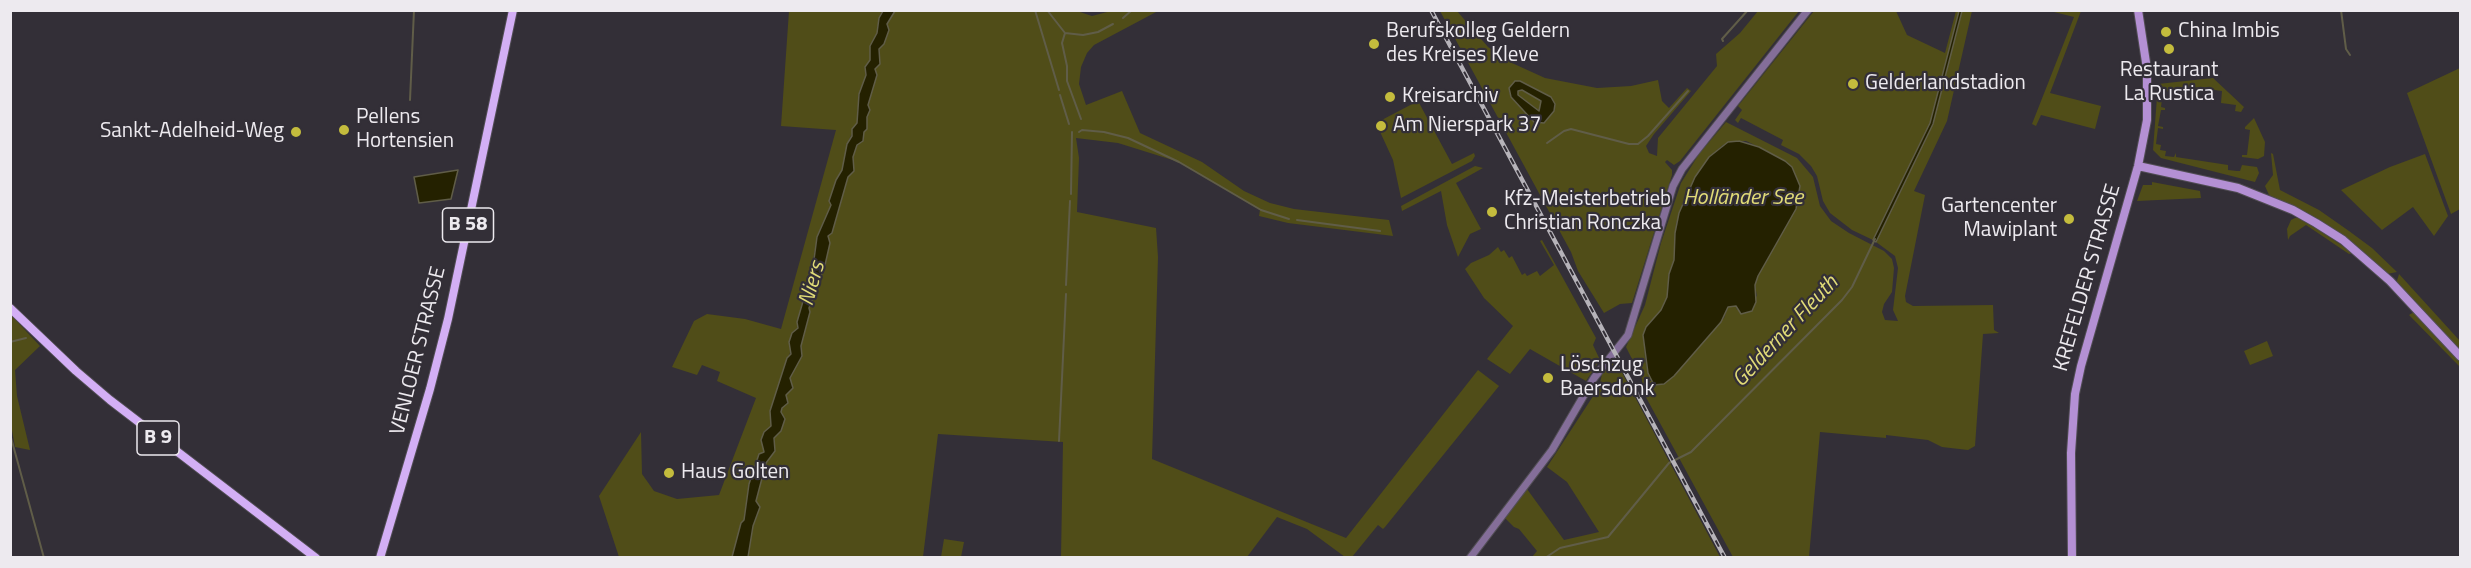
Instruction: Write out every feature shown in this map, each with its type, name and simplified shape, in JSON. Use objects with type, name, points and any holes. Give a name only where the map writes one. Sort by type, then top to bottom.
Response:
[{"type":"main road","name":"VENLOER STRASSE","points":[[380,558],[446,329],[513,10]]},
{"type":"main road","name":"KREFELDER STRASSE","points":[[2072,558],[2071,460],[2075,394],[2138,166],[2146,129],[2148,93],[2145,49],[2138,10]]},
{"type":"main road","points":[[2138,166],[2258,194],[2308,219],[2343,240],[2390,281],[2460,356]]},
{"type":"main road","name":"B 9","points":[[10,308],[110,400],[316,558]]},
{"type":"street","points":[[1470,558],[1552,450],[1594,378],[1628,335],[1674,186],[1682,169],[1808,10]]},
{"type":"shaded area","points":[[1074,10],[1092,16],[1111,11],[1158,11],[1094,45],[1087,53],[1081,67],[1079,84],[1086,105],[1122,91],[1140,133],[1202,162],[1244,191],[1270,203],[1294,209],[1389,220],[1393,236],[1288,223],[1259,216],[1260,210],[1179,162],[1118,143],[1076,138],[1079,158],[1077,212],[1156,228],[1158,257],[1152,459],[1346,538],[1478,370],[1499,386],[1385,527],[1383,529],[1378,525],[1352,557],[1345,557],[1307,529],[1277,517],[1247,557],[1061,557],[1063,442],[938,434],[923,557],[747,558],[753,526],[758,514],[756,501],[766,463],[775,451],[774,438],[781,431],[785,419],[781,412],[790,378],[802,356],[801,346],[810,312],[809,308],[825,265],[828,236],[832,233],[848,177],[854,171],[853,157],[867,118],[868,105],[877,75],[875,69],[880,55],[879,49],[887,24],[895,11]]},
{"type":"shaded area","points":[[789,11],[883,11],[879,18],[877,33],[870,46],[870,60],[865,67],[866,75],[859,94],[857,123],[847,144],[842,170],[829,201],[831,205],[819,232],[813,267],[797,322],[798,328],[774,402],[772,423],[764,453],[759,454],[749,484],[744,520],[741,523],[732,557],[619,557],[599,496],[641,432],[642,474],[654,491],[677,499],[719,495],[756,398],[717,381],[720,372],[702,365],[697,375],[672,367],[694,321],[707,314],[745,319],[781,329],[836,130],[781,126]]},
{"type":"shaded area","points":[[1440,11],[1457,11],[1488,47],[1512,63],[1545,78],[1597,88],[1631,86],[1658,80],[1662,101],[1669,108],[1687,88],[1691,91],[1646,146],[1649,153],[1657,156],[1658,138],[1717,66],[1716,54],[1740,33],[1758,11],[1799,11],[1680,161],[1674,165],[1667,160],[1665,162],[1672,170],[1672,175],[1632,303],[1620,304],[1604,313],[1578,271],[1571,252]],"holes":[[[1520,81],[1537,90],[1555,108],[1544,123],[1534,122],[1511,97],[1509,91]]]},
{"type":"shaded area","name":"Gelderlandstadion","points":[[1814,11],[1896,11],[1907,35],[1945,53],[1956,11],[1959,11],[1930,123],[1873,240],[1852,230],[1830,213],[1823,201],[1817,176],[1811,166],[1799,154],[1781,145],[1783,140],[1741,118],[1738,123],[1735,120],[1742,110],[1738,106]]},
{"type":"shaded area","points":[[1962,11],[1972,11],[1947,121],[1914,191],[1925,195],[1905,296],[1906,302],[1913,306],[1993,305],[1994,330],[1999,333],[1983,334],[1975,446],[1968,450],[1942,447],[1928,440],[1886,435],[1886,438],[1820,432],[1809,557],[1733,557],[1642,390],[1642,379],[1626,347],[1645,305],[1661,243],[1681,183],[1699,154],[1726,122],[1797,158],[1813,177],[1820,206],[1831,221],[1884,251],[1892,259],[1894,268],[1892,292],[1882,312],[1885,320],[1898,321],[1893,310],[1898,268],[1895,256],[1876,242],[1933,124]],"holes":[[[1734,141],[1746,141],[1785,161],[1794,171],[1800,190],[1796,209],[1758,275],[1755,285],[1757,296],[1737,310],[1736,306],[1728,307],[1724,318],[1668,381],[1650,381],[1645,360],[1644,330],[1661,310],[1667,297],[1669,274],[1675,256],[1676,223],[1709,157],[1723,145]]]},
{"type":"shaded area","points":[[2050,11],[2081,11],[2050,93],[2101,106],[2095,129],[2041,115],[2036,126],[2032,124],[2074,17]]},
{"type":"shaded area","points":[[2460,68],[2460,209],[2451,214],[2407,93]]},
{"type":"shaded area","points":[[2213,78],[2244,107],[2241,112],[2235,111],[2236,105],[2221,103],[2222,91],[2193,87],[2189,88],[2188,93],[2163,91],[2161,107],[2165,110],[2161,110],[2158,126],[2163,129],[2158,128],[2156,144],[2161,145],[2160,150],[2166,151],[2165,156],[2174,157],[2176,153],[2176,157],[2228,165],[2228,170],[2240,171],[2242,165],[2257,167],[2259,173],[2255,182],[2161,158],[2153,150],[2158,84]]},
{"type":"shaded area","points":[[1522,90],[1541,101],[1539,111],[1518,95],[1518,91]]},
{"type":"shaded area","points":[[1418,101],[1452,164],[1474,153],[1475,156],[1472,161],[1401,198],[1393,160],[1376,123]]},
{"type":"shaded area","points":[[2254,118],[2265,142],[2264,156],[2258,159],[2242,157],[2242,155],[2247,155],[2250,130],[2245,127]]},
{"type":"shaded area","points":[[2271,153],[2280,190],[2319,210],[2349,231],[2372,248],[2397,272],[2387,274],[2303,212],[2269,195],[2265,186],[2273,175]]},
{"type":"shaded area","points":[[2425,154],[2448,216],[2434,236],[2413,207],[2382,230],[2341,190],[2390,167]]},
{"type":"shaded area","points":[[1475,166],[1483,168],[1456,183],[1481,229],[1470,234],[1458,257],[1447,225],[1441,191],[1402,211],[1401,206]]},
{"type":"shaded area","points":[[2152,182],[2200,191],[2201,198],[2137,201],[2143,185],[2152,185]]},
{"type":"shaded area","points":[[2301,218],[2353,253],[2349,254],[2306,225],[2288,240],[2287,229],[2291,220]]},
{"type":"shaded area","points":[[1542,240],[1596,338],[1593,345],[1600,360],[1586,381],[1530,349],[1510,374],[1487,359],[1513,326],[1484,298],[1465,269],[1498,247],[1501,252],[1504,250],[1509,258],[1512,256],[1522,275],[1525,273],[1527,276],[1537,271],[1540,276],[1554,265],[1540,241]]},
{"type":"shaded area","points":[[2399,274],[2460,341],[2460,352],[2396,284]]},
{"type":"shaded area","points":[[2414,312],[2460,361],[2460,367],[2409,315]]},
{"type":"shaded area","points":[[11,315],[40,346],[15,370],[17,396],[30,450],[15,447],[11,425]]},
{"type":"shaded area","points":[[2267,341],[2273,356],[2250,365],[2244,351]]},
{"type":"shaded area","points":[[1611,361],[1619,367],[1720,557],[1532,557],[1537,551],[1519,529],[1505,518],[1527,489],[1564,540],[1599,532],[1567,482],[1547,467],[1599,387],[1603,370]]},
{"type":"shaded area","points":[[944,539],[964,542],[961,557],[941,557]]},
{"type":"water","name":"Niers","points":[[883,11],[895,11],[887,24],[889,30],[884,44],[879,49],[880,64],[875,69],[877,75],[868,105],[870,110],[867,117],[867,129],[864,132],[863,141],[857,145],[853,157],[854,171],[848,177],[832,233],[828,236],[830,243],[825,265],[809,308],[810,312],[801,346],[802,356],[790,378],[793,388],[786,395],[788,403],[781,412],[785,419],[781,431],[774,438],[775,451],[766,463],[756,501],[760,507],[753,526],[748,557],[732,557],[741,523],[744,520],[749,484],[759,454],[764,452],[761,440],[764,432],[771,426],[770,411],[787,358],[791,354],[789,342],[792,333],[798,328],[797,322],[813,267],[817,237],[831,205],[829,201],[842,170],[852,129],[857,123],[859,94],[866,75],[865,67],[870,60],[870,46],[877,33],[879,18]]},
{"type":"water","points":[[1959,11],[1962,11],[1933,124],[1876,242],[1873,240],[1930,123]]},
{"type":"water","points":[[1515,81],[1520,81],[1551,97],[1555,104],[1554,111],[1544,123],[1534,122],[1511,97],[1509,88]],"holes":[[[1522,90],[1541,101],[1539,111],[1518,95],[1518,91]]]},
{"type":"water","name":"Holländer See","points":[[1739,141],[1759,147],[1792,167],[1800,186],[1796,209],[1758,276],[1755,285],[1756,302],[1752,311],[1741,314],[1736,306],[1728,307],[1721,322],[1674,376],[1664,384],[1654,385],[1648,373],[1643,335],[1646,327],[1661,310],[1667,297],[1679,213],[1695,177],[1709,157],[1728,142]]},
{"type":"water","points":[[458,170],[451,199],[419,203],[414,177]]},
{"type":"waterway","points":[[410,100],[414,10]]},
{"type":"waterway","points":[[1035,10],[1059,90]]},
{"type":"waterway","points":[[1047,10],[1065,33],[1083,35],[1098,32],[1113,24]]},
{"type":"waterway","points":[[1123,18],[1132,10]]},
{"type":"waterway","points":[[1723,41],[1722,39],[1748,10]]},
{"type":"waterway","points":[[2341,10],[2346,49],[2350,55]]},
{"type":"waterway","points":[[1065,33],[1062,43],[1067,66],[1067,81],[1081,119]]},
{"type":"waterway","points":[[1547,143],[1571,129],[1629,144],[1638,144],[1688,91]]},
{"type":"waterway","points":[[1060,95],[1069,124]]},
{"type":"waterway","points":[[1079,132],[1082,130],[1104,132],[1128,138],[1179,162],[1261,210],[1289,219]]},
{"type":"waterway","points":[[1071,194],[1072,132]]},
{"type":"waterway","points":[[1066,285],[1070,201]]},
{"type":"waterway","points":[[1297,220],[1380,231]]},
{"type":"waterway","name":"Gelderner Fleuth","points":[[1545,558],[1560,548],[1608,537],[1669,463],[1691,452],[1842,300],[1852,287],[1875,239]]},
{"type":"waterway","points":[[1059,441],[1066,294]]},
{"type":"waterway","points":[[10,342],[26,338]]},
{"type":"waterway","points":[[10,434],[44,558]]},
{"type":"railway","points":[[1431,10],[1725,558]]},
{"type":"place","name":"China Imbis","points":[[2166,32]]},
{"type":"place","name":"Berufskolleg Geldern des Kreises Kleve","points":[[1374,44]]},
{"type":"place","name":"Restaurant La Rustica","points":[[2169,49]]},
{"type":"place","name":"Gelderlandstadion","points":[[1853,84]]},
{"type":"place","name":"Kreisarchiv","points":[[1390,97]]},
{"type":"place","name":"Am Nierspark 37","points":[[1381,126]]},
{"type":"place","name":"Pellens Hortensien","points":[[344,130]]},
{"type":"place","name":"Sankt-Adelheid-Weg","points":[[296,132]]},
{"type":"place","name":"Kfz-Meisterbetrieb Christian Ronczka","points":[[1492,212]]},
{"type":"place","name":"Gartencenter Mawiplant","points":[[2069,219]]},
{"type":"place","name":"Löschzug Baersdonk","points":[[1548,378]]},
{"type":"place","name":"Haus Golten","points":[[669,473]]}]
